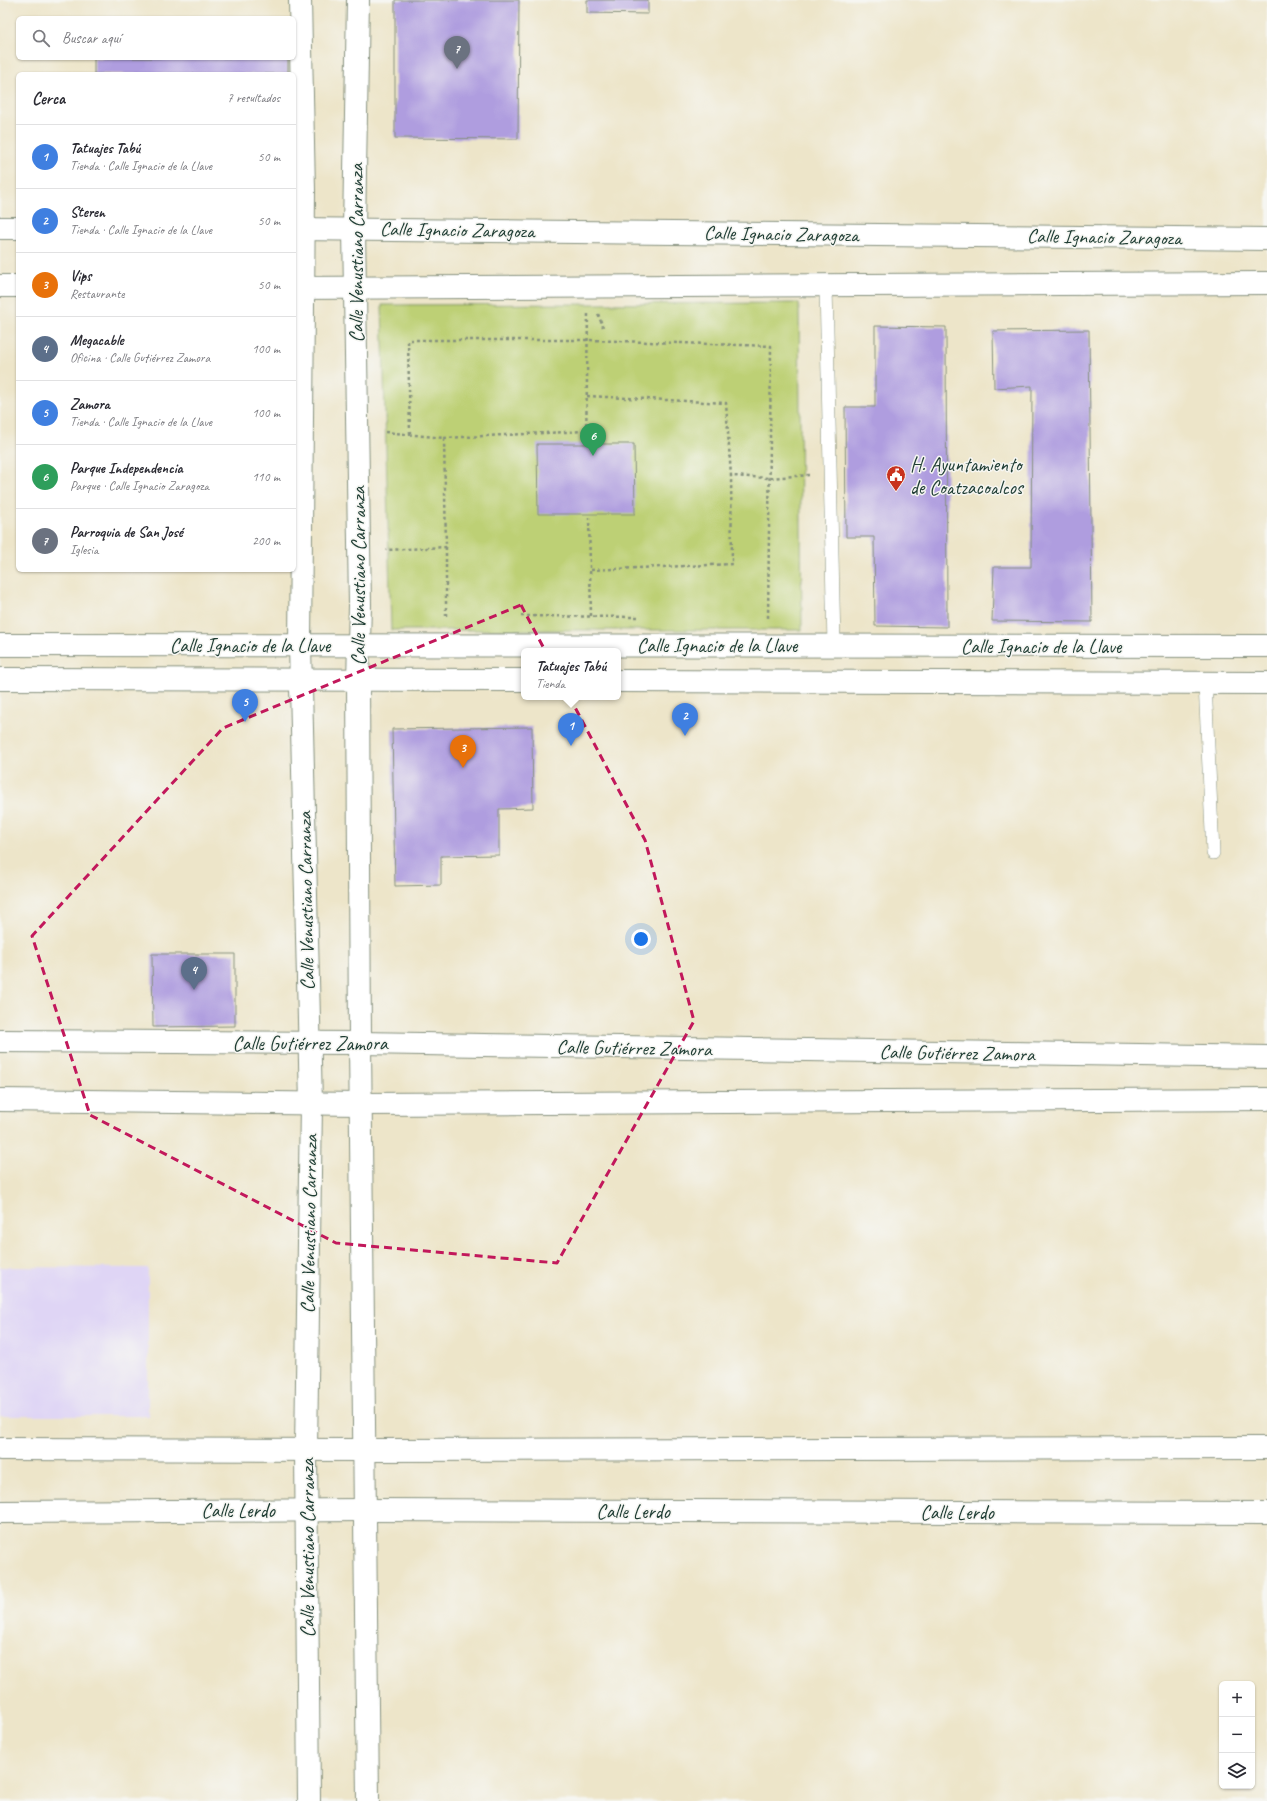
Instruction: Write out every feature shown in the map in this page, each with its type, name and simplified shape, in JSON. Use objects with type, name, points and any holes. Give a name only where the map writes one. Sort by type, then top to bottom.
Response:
[{"type":"street","name":"Calle Venustiano Carranza","points":[[300,0],[300,645],[311,1104],[306,1450],[310,1801]]},
{"type":"street","name":"Calle Venustiano Carranza","points":[[358,0],[354,229],[360,552],[358,680],[360,1044],[368,1801]]},
{"type":"street","points":[[0,228],[16,228]]},
{"type":"street","name":"Calle Ignacio Zaragoza","points":[[299,229],[1267,239]]},
{"type":"street","points":[[299,288],[1267,283]]},
{"type":"street","points":[[0,286],[16,286]]},
{"type":"street","name":"Calle Ignacio de la Llave","points":[[0,645],[1267,646]]},
{"type":"street","name":"Calle Ignacio de la Llave","points":[[0,679],[521,680]]},
{"type":"street","name":"Calle Ignacio de la Llave","points":[[621,681],[1267,683]]},
{"type":"street","name":"Calle Gutiérrez Zamora","points":[[0,1041],[360,1044],[1267,1058]]},
{"type":"street","points":[[0,1100],[361,1104],[1267,1099]]},
{"type":"street","points":[[0,1449],[364,1450],[1267,1448]]},
{"type":"street","name":"Calle Lerdo","points":[[0,1512],[365,1510],[1267,1513]]},
{"type":"lane","points":[[826,286],[834,646]]},
{"type":"lane","points":[[1205,683],[1213,853]]},
{"type":"path","points":[[586,443],[588,287]]},
{"type":"path","points":[[410,434],[408,340],[588,340],[771,346],[768,620],[760,620]]},
{"type":"path","points":[[587,396],[726,403],[731,476],[732,564],[591,570]]},
{"type":"path","points":[[358,430],[444,438],[586,431]]},
{"type":"path","points":[[444,438],[446,618],[453,618]]},
{"type":"path","points":[[731,476],[770,478],[800,476]]},
{"type":"path","points":[[588,517],[591,570],[590,615],[592,645]]},
{"type":"path","points":[[360,552],[446,547]]},
{"type":"path","points":[[514,617],[590,615],[644,617]]},
{"type":"highlighted area","points":[[521,605],[645,840],[694,1021],[557,1263],[336,1243],[90,1115],[32,936],[223,728]]},
{"type":"shaded area","points":[[0,1267],[148,1268],[148,1416],[0,1416]]},
{"type":"green space","points":[[799,303],[802,630],[391,630],[382,305]]},
{"type":"building","points":[[395,0],[519,0],[518,139],[395,138]]},
{"type":"building","points":[[587,0],[648,0],[648,14],[587,13]]},
{"type":"building","points":[[94,60],[288,60],[288,72],[94,72]]},
{"type":"building","name":"H. Ayuntamiento de Coatzacoalcos","points":[[875,326],[946,327],[947,627],[875,626],[874,537],[846,537],[845,407],[875,407]]},
{"type":"building","points":[[1089,330],[1092,622],[992,621],[994,567],[1031,567],[1032,386],[994,388],[993,331]]},
{"type":"building","points":[[537,444],[634,444],[635,514],[538,514]]},
{"type":"building","points":[[532,727],[533,808],[499,809],[499,855],[441,856],[441,885],[395,886],[392,729]]},
{"type":"building","points":[[152,954],[235,954],[235,1026],[153,1027]]},
{"type":"place","name":"Parroquia de San José","points":[[457,69]]},
{"type":"place","name":"Parque Independencia","points":[[593,456]]},
{"type":"place","name":"H. Ayuntamiento de Coatzacoalcos","points":[[896,492]]},
{"type":"place","name":"Zamora","points":[[245,722]]},
{"type":"place","name":"Steren","points":[[685,736]]},
{"type":"place","name":"Tatuajes Tabú","points":[[571,746]]},
{"type":"place","name":"Vips","points":[[463,768]]},
{"type":"place","name":"Megacable","points":[[194,990]]}]
